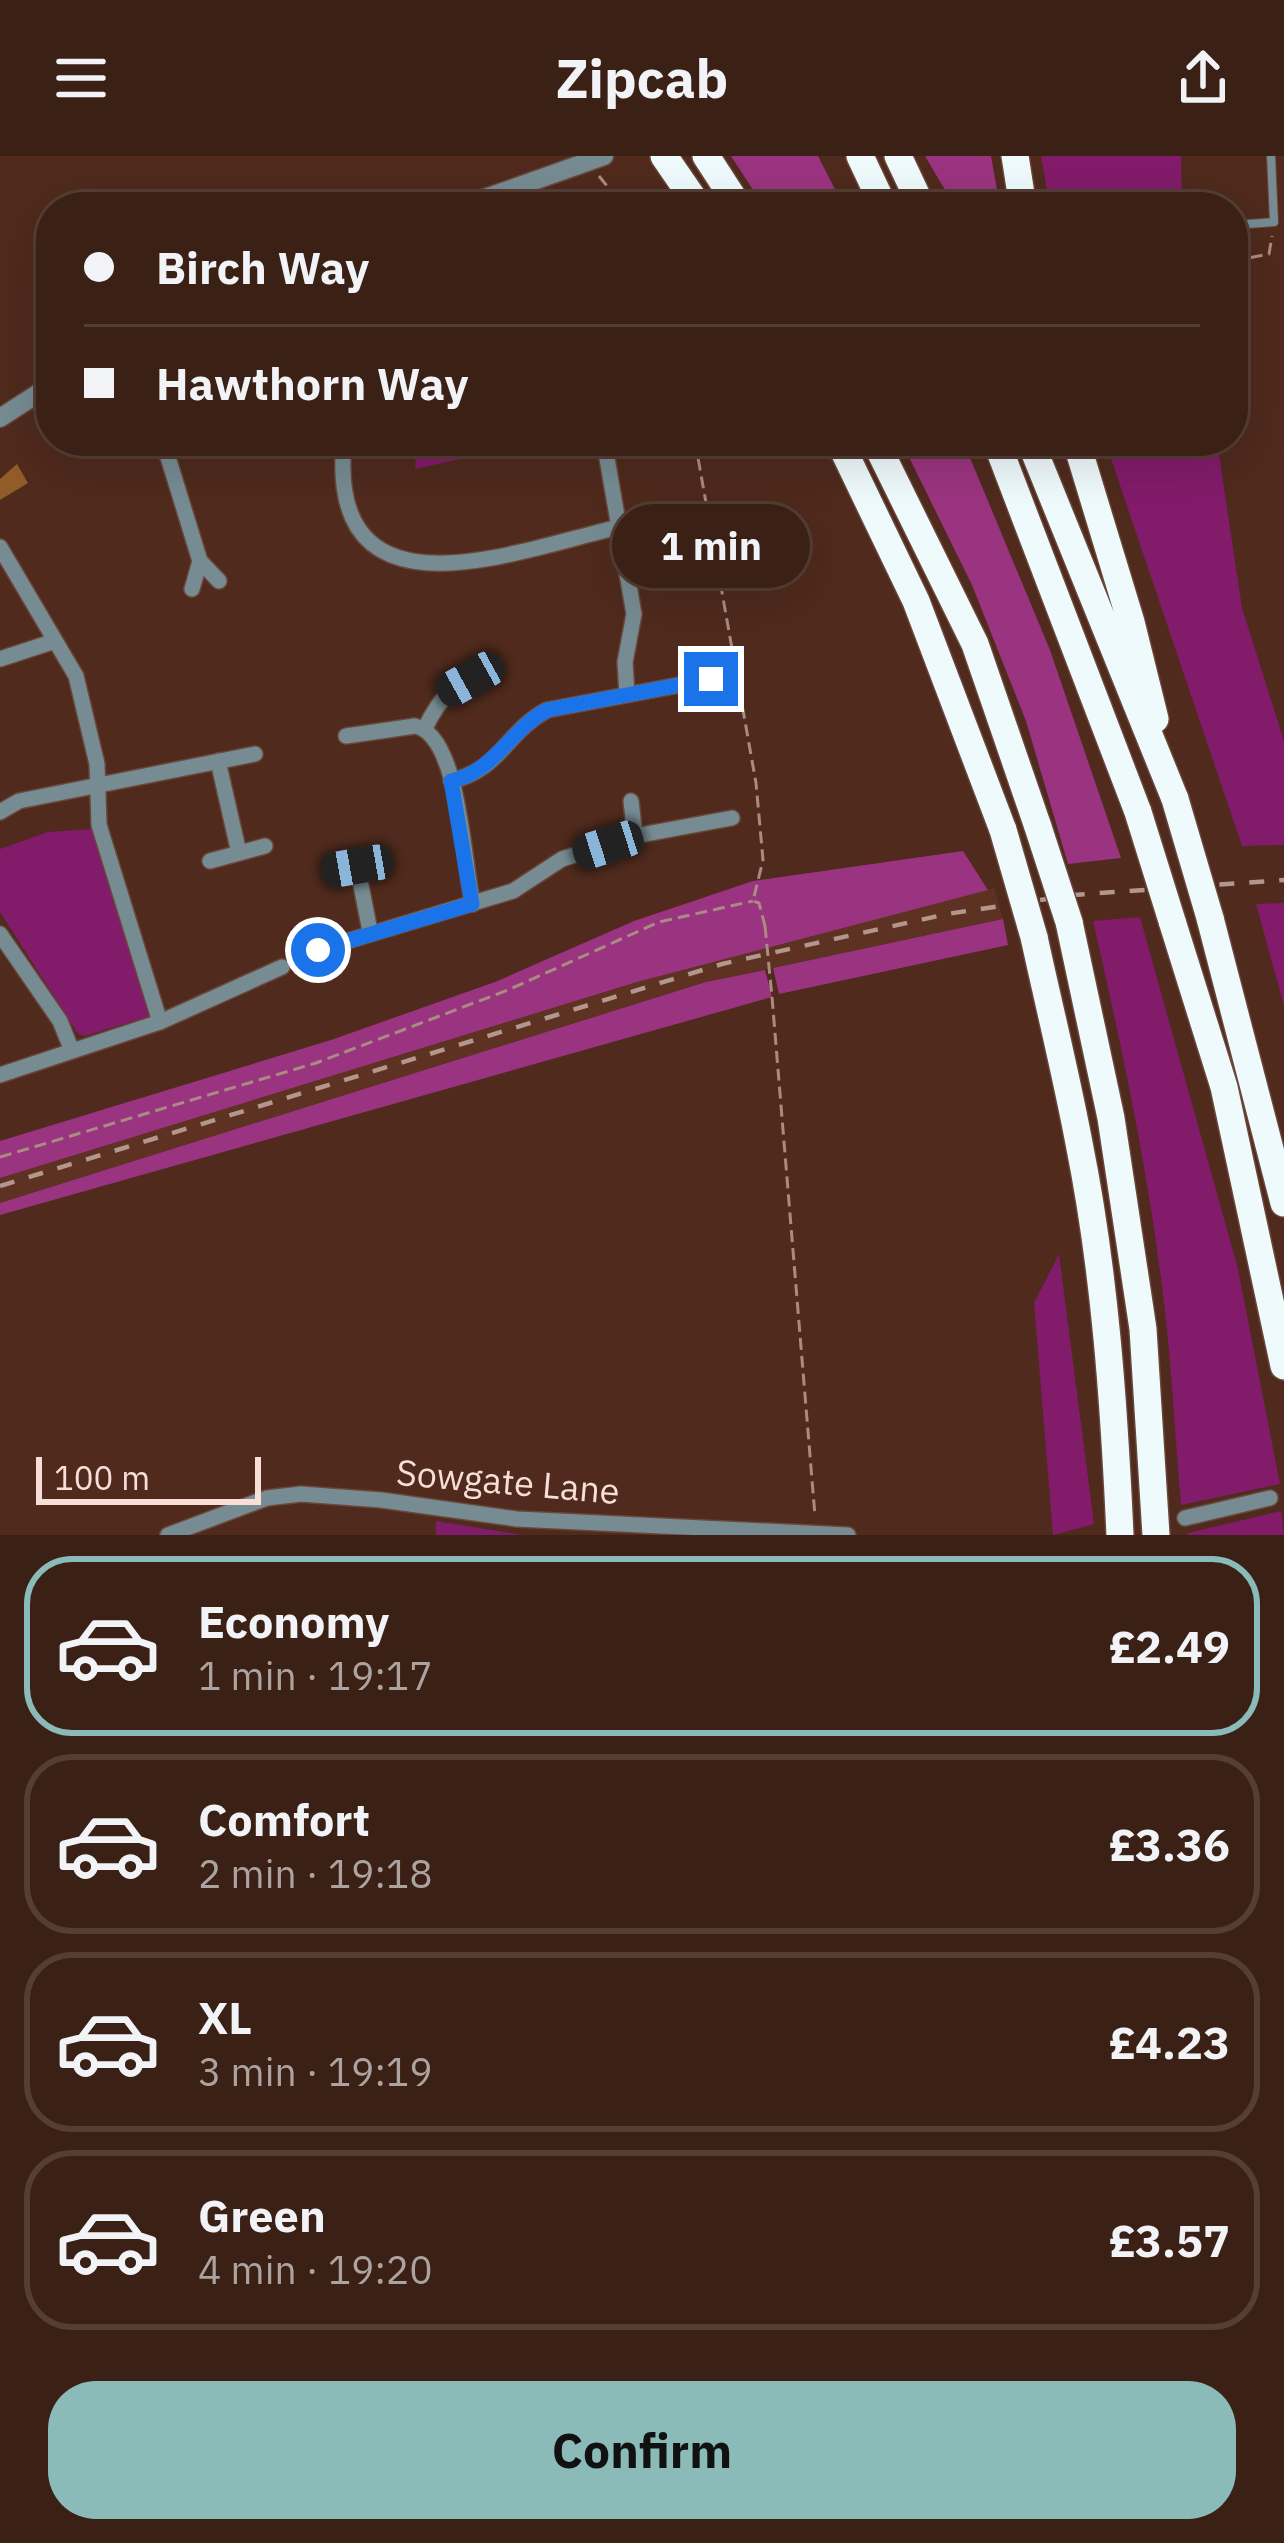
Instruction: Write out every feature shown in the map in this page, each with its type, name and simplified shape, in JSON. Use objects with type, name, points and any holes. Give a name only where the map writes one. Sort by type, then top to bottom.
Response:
[{"type":"highway","points":[[860,156],[877,192]]},
{"type":"highway","points":[[898,156],[915,192]]},
{"type":"highway","points":[[1015,156],[1021,192]]},
{"type":"highway","points":[[708,160],[729,192]]},
{"type":"highway","points":[[672,167],[689,192]]},
{"type":"highway","points":[[846,456],[916,601],[1004,830],[1034,937],[1080,1146],[1098,1267],[1114,1408],[1120,1535]]},
{"type":"highway","points":[[882,456],[975,644],[1069,922],[1111,1118],[1144,1329],[1156,1535]]},
{"type":"highway","points":[[1002,456],[1122,760],[1224,1087],[1284,1366]]},
{"type":"highway","points":[[1036,456],[1175,799]]},
{"type":"highway","points":[[1081,456],[1131,622],[1284,1203]]},
{"type":"street","points":[[502,192],[596,159]]},
{"type":"street","points":[[0,418],[36,395]]},
{"type":"street","points":[[168,456],[200,561],[219,581]]},
{"type":"street","points":[[344,456],[343,481],[351,514],[372,542],[407,561],[441,567],[461,564],[619,527]]},
{"type":"street","points":[[607,456],[632,599],[634,632],[625,676],[628,695]]},
{"type":"street","points":[[0,547],[76,676],[99,786],[100,825],[160,1022]]},
{"type":"street","points":[[192,589],[200,561]]},
{"type":"street","points":[[0,659],[55,640]]},
{"type":"street","points":[[424,728],[442,694],[487,676]]},
{"type":"street","points":[[451,781],[473,776],[491,763],[532,718],[547,710],[711,679]]},
{"type":"street","points":[[346,736],[424,728]]},
{"type":"street","points":[[424,728],[445,754],[472,904]]},
{"type":"street","points":[[0,812],[19,802],[255,754]]},
{"type":"street","points":[[218,761],[239,853]]},
{"type":"street","points":[[631,801],[635,836]]},
{"type":"street","points":[[318,950],[513,891],[562,859],[635,836],[732,818]]},
{"type":"street","points":[[210,861],[265,846]]},
{"type":"street","points":[[332,870],[379,861]]},
{"type":"street","points":[[357,866],[370,931]]},
{"type":"street","points":[[0,934],[60,1022],[72,1051]]},
{"type":"street","points":[[0,1076],[160,1022],[282,967]]},
{"type":"street","name":"Sowgate Lane","points":[[168,1535],[267,1498],[301,1494],[518,1519],[848,1535]]},
{"type":"street","points":[[1185,1518],[1270,1498]]},
{"type":"lane","points":[[1248,224],[1274,222],[1271,156]]},
{"type":"path","points":[[596,159],[615,192]]},
{"type":"path","points":[[1248,259],[1269,254],[1273,239],[1268,223]]},
{"type":"path","points":[[698,456],[756,783],[763,860],[753,901]]},
{"type":"path","points":[[0,1157],[333,1057],[547,974],[659,922],[759,903],[772,997],[817,1533]]},
{"type":"shaded area","points":[[731,156],[818,156],[836,192],[754,192]]},
{"type":"shaded area","points":[[925,156],[991,156],[997,192],[946,192]]},
{"type":"shaded area","points":[[1041,156],[1181,156],[1182,192],[1047,192]]},
{"type":"shaded area","points":[[416,456],[470,457],[415,469]]},
{"type":"shaded area","points":[[908,456],[969,456],[1050,650],[1121,858],[1068,864],[1026,721],[972,585]]},
{"type":"shaded area","points":[[1110,456],[1219,456],[1242,608],[1284,741],[1284,845],[1242,846]]},
{"type":"shaded area","points":[[93,829],[150,1016],[85,1036],[78,1034],[0,912],[0,849],[48,832]]},
{"type":"shaded area","points":[[963,851],[988,890],[637,982],[0,1178],[0,1141],[331,1040],[495,982],[634,921],[753,881]]},
{"type":"shaded area","points":[[994,888],[1003,919],[706,982],[0,1203],[0,1178],[637,982]]},
{"type":"shaded area","points":[[1284,903],[1284,1006],[1256,904]]},
{"type":"shaded area","points":[[1140,917],[1238,1269],[1280,1484],[1181,1505],[1167,1328],[1151,1207],[1093,921]]},
{"type":"shaded area","points":[[1003,919],[1008,945],[779,994],[773,968]]},
{"type":"shaded area","points":[[765,970],[772,997],[0,1215],[0,1203],[706,982]]},
{"type":"shaded area","points":[[1059,1254],[1094,1524],[1053,1535],[1034,1303]]},
{"type":"shaded area","points":[[1281,1511],[1284,1535],[1188,1535],[1188,1533]]},
{"type":"shaded area","points":[[436,1521],[522,1535],[436,1535]]},
{"type":"building","points":[[17,464],[28,483],[0,500],[0,479]]},
{"type":"railway","points":[[0,1186],[722,964],[947,914],[1073,895],[1284,880]]},
{"type":"route","points":[[318,950],[472,904],[451,781],[473,776],[491,763],[532,718],[547,710],[711,679]]}]
